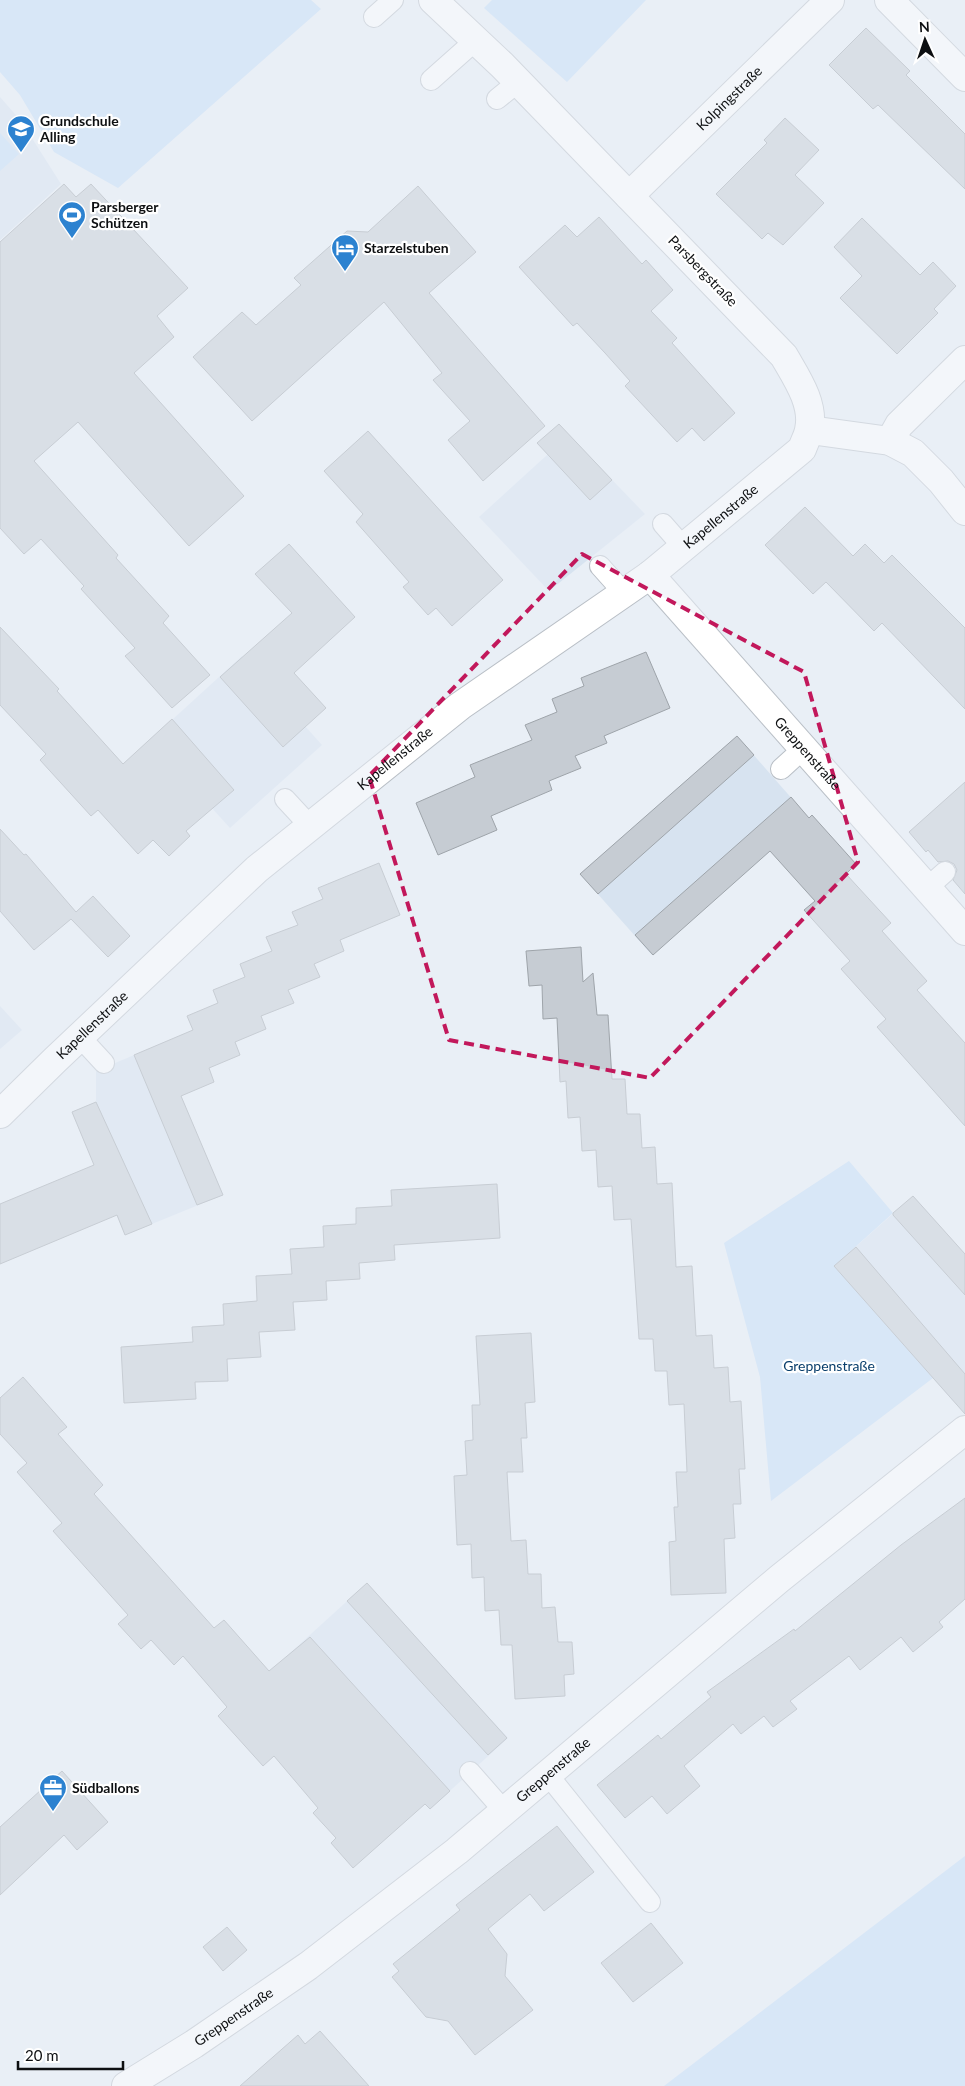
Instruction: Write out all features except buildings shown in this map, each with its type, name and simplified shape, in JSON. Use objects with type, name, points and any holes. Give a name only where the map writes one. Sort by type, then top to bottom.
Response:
[{"type":"street","name":"Parsbergstraße","points":[[434,0],[518,82],[784,356],[797,378],[808,404],[810,430]]},
{"type":"street","name":"Kolpingstraße","points":[[629,196],[830,0]]},
{"type":"street","points":[[889,0],[965,77]]},
{"type":"street","points":[[890,441],[899,425],[965,360]]},
{"type":"street","points":[[810,430],[890,441],[913,454],[942,481],[965,511]]},
{"type":"street","name":"Kapellenstraße","points":[[0,1114],[257,869],[460,706],[650,575],[802,449],[810,430]]},
{"type":"street","name":"Greppenstraße","points":[[650,575],[803,749],[936,880],[965,931]]},
{"type":"street","name":"Greppenstraße","points":[[126,2086],[194,2044],[308,1966],[505,1812],[779,1579],[965,1430]]},
{"type":"lane","points":[[374,17],[392,0]]},
{"type":"lane","points":[[431,80],[476,40]]},
{"type":"lane","points":[[497,100],[518,82]]},
{"type":"lane","points":[[663,524],[684,548]]},
{"type":"lane","points":[[600,566],[625,594]]},
{"type":"lane","points":[[780,769],[803,749]]},
{"type":"lane","points":[[285,798],[310,826]]},
{"type":"lane","points":[[80,1037],[104,1063]]},
{"type":"lane","points":[[470,1772],[505,1812]]},
{"type":"lane","points":[[548,1775],[650,1902]]},
{"type":"highlighted area","points":[[582,554],[804,672],[858,862],[650,1078],[449,1040],[369,776]]},
{"type":"shaded area","name":"Grundschule Alling","points":[[0,97],[21,121],[61,184],[0,240]]},
{"type":"shaded area","points":[[569,435],[645,514],[549,591],[479,517]]},
{"type":"shaded area","points":[[242,656],[322,745],[230,828],[150,740]]},
{"type":"shaded area","points":[[737,736],[808,817],[652,955],[580,874]]},
{"type":"shaded area","points":[[0,1006],[22,1030],[0,1049]]},
{"type":"shaded area","points":[[158,1045],[223,1195],[125,1235],[72,1112],[96,1102],[96,1071]]},
{"type":"shaded area","points":[[913,1196],[965,1255],[965,1390],[953,1401],[834,1266]]},
{"type":"shaded area","points":[[367,1583],[508,1738],[430,1809],[289,1654]]},
{"type":"green space","points":[[0,0],[311,0],[321,9],[118,188],[54,152],[20,95],[0,72]]},
{"type":"green space","points":[[492,0],[646,0],[567,82],[484,8]]},
{"type":"green space","points":[[0,133],[19,154],[0,171]]},
{"type":"green space","name":"Greppenstraße","points":[[849,1161],[893,1213],[834,1266],[933,1378],[771,1501],[760,1377],[724,1243]]},
{"type":"green space","points":[[965,1856],[965,2086],[664,2086]]},
{"type":"place","name":"Grundschule Alling","points":[[21,153]]},
{"type":"place","name":"Parsberger Schützen","points":[[72,239]]},
{"type":"place","name":"Starzelstuben","points":[[345,272]]},
{"type":"place","name":"Südballons","points":[[53,1812]]}]
